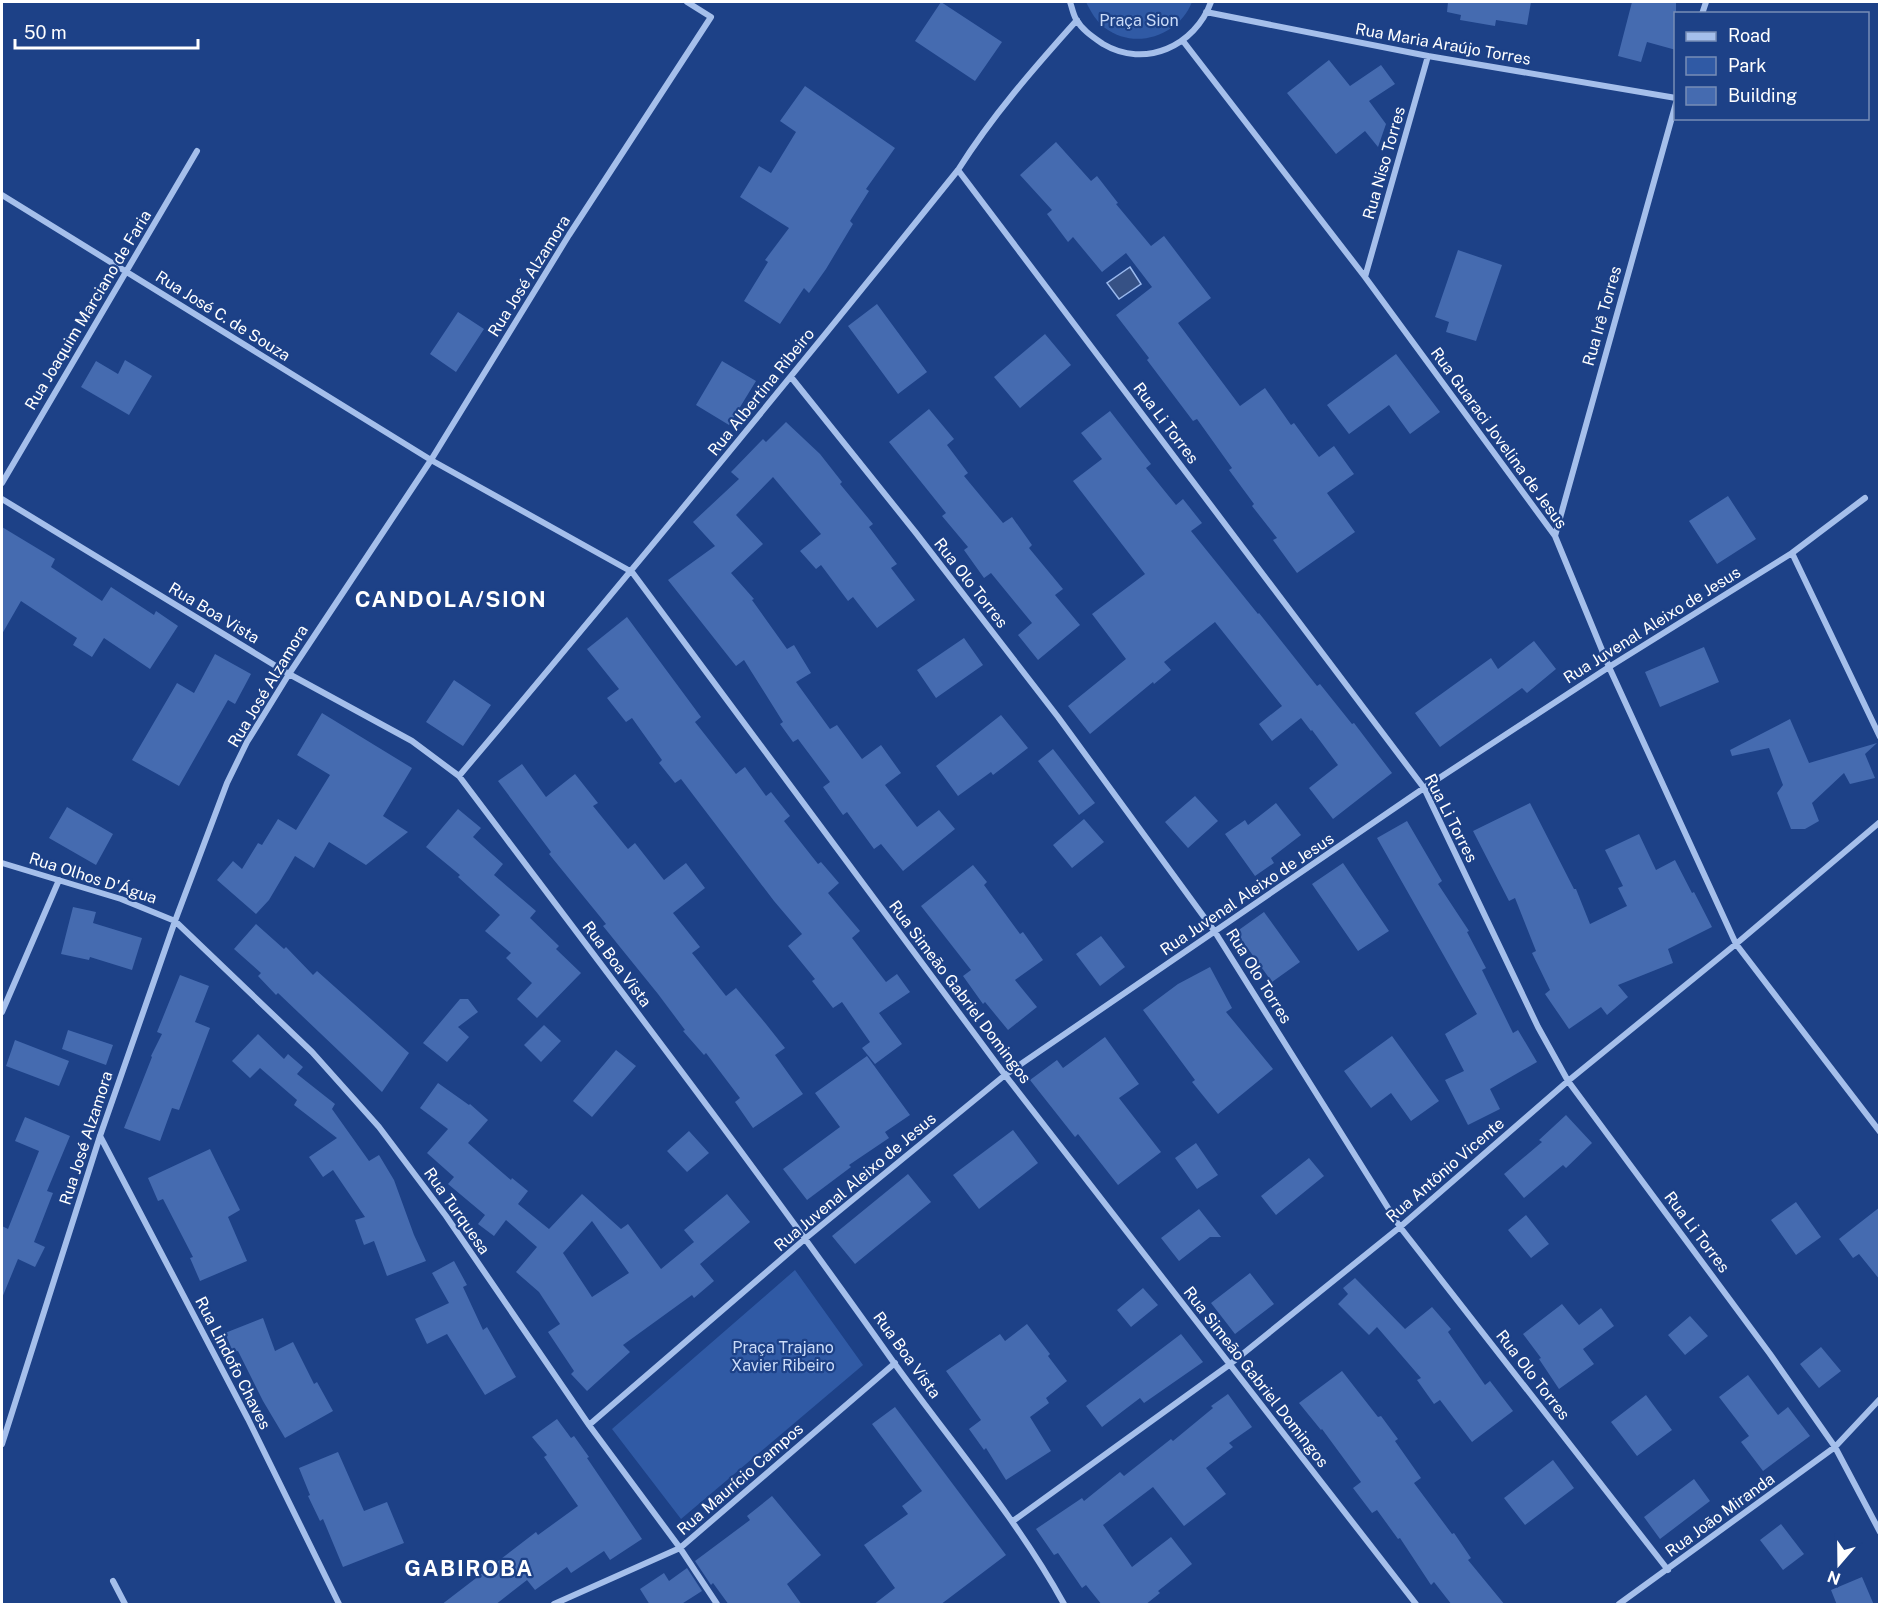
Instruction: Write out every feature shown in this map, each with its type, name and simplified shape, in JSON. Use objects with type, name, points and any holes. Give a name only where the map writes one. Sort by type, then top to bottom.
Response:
[{"type":"street","name":"Rua José Alzamora","points":[[2,1444],[100,1136],[175,921],[227,783],[248,742],[289,674],[431,460],[569,235],[711,17],[687,2]]},
{"type":"street","points":[[1070,2],[1077,20],[1091,36],[1113,50],[1137,55],[1161,52],[1183,41],[1200,24],[1211,2]]},
{"type":"street","name":"Rua Maria Araújo Torres","points":[[1206,12],[1428,56],[1674,98]]},
{"type":"street","name":"Rua Albertina Ribeiro","points":[[459,776],[632,572],[958,170],[980,135],[999,111],[1077,20]]},
{"type":"street","name":"Rua Guaraci Jovelina de Jesus","points":[[1183,41],[1365,277],[1555,536],[1609,667],[1736,944],[1880,1132]]},
{"type":"street","name":"Rua Niso Torres","points":[[1365,277],[1428,56]]},
{"type":"street","name":"Rua Irê Torres","points":[[1555,536],[1674,110]]},
{"type":"street","name":"Rua Joaquim Marciano de Faria","points":[[2,483],[197,151]]},
{"type":"street","name":"Rua Li Torres","points":[[958,170],[1424,788],[1538,1027],[1568,1082],[1770,1353],[1835,1447],[1880,1532]]},
{"type":"street","name":"Rua José C. de Souza","points":[[2,195],[431,460]]},
{"type":"street","name":"Rua Olo Torres","points":[[791,377],[916,533],[1051,708],[1215,932],[1400,1227],[1668,1570]]},
{"type":"street","name":"Rua Simeão Gabriel Domingos","points":[[431,460],[632,572],[1005,1075],[1416,1605]]},
{"type":"street","name":"Rua Juvenal Aleixo de Jesus","points":[[589,1425],[806,1238],[1005,1075],[1424,788],[1609,667],[1792,553],[1865,498]]},
{"type":"street","name":"Rua Boa Vista","points":[[2,499],[289,674],[412,741],[459,776],[806,1238],[895,1363],[1013,1521],[1044,1567],[1064,1605]]},
{"type":"street","points":[[1792,553],[1880,737]]},
{"type":"street","name":"Rua Antônio Vicente","points":[[1013,1521],[1229,1365],[1400,1227],[1568,1082],[1880,822]]},
{"type":"street","name":"Rua Olhos D'Água","points":[[2,863],[120,899],[175,921]]},
{"type":"street","points":[[2,1012],[59,880]]},
{"type":"street","name":"Rua Turquesa","points":[[175,921],[312,1052],[380,1126],[446,1216],[589,1425],[680,1548],[717,1605]]},
{"type":"street","name":"Rua Lindofo Chaves","points":[[100,1136],[248,1419],[339,1605]]},
{"type":"street","name":"Rua Maurício Campos","points":[[554,1605],[680,1548],[895,1363]]},
{"type":"street","name":"Rua João Miranda","points":[[1619,1605],[1835,1447],[1880,1399]]},
{"type":"street","points":[[113,1581],[125,1605]]},
{"type":"green space","name":"Praça Sion","points":[[1086,2],[1192,2],[1186,14],[1167,31],[1143,39],[1117,35],[1105,28],[1094,16]]},
{"type":"green space","name":"Praça Trajano Xavier Ribeiro","points":[[795,1270],[863,1365],[681,1519],[612,1429]]},
{"type":"shaded area","points":[[1130,267],[1141,284],[1119,299],[1107,283]]},
{"type":"building","points":[[941,2],[1002,42],[975,81],[915,41]]},
{"type":"building","points":[[1448,2],[1531,2],[1527,25],[1496,20],[1495,26],[1460,20],[1461,15],[1447,12]]},
{"type":"building","points":[[1632,2],[1676,2],[1674,49],[1647,42],[1641,62],[1618,56]]},
{"type":"building","points":[[1329,60],[1350,86],[1381,65],[1395,84],[1369,101],[1386,124],[1378,147],[1365,131],[1336,154],[1287,93]]},
{"type":"building","points":[[805,86],[895,148],[866,189],[869,191],[850,221],[853,224],[826,269],[809,293],[804,288],[780,324],[744,301],[768,262],[765,260],[789,228],[740,197],[759,166],[771,173],[796,132],[780,121]]},
{"type":"building","points":[[1056,142],[1091,181],[1097,176],[1118,203],[1116,204],[1151,246],[1164,236],[1211,298],[1178,323],[1240,406],[1265,388],[1291,425],[1294,423],[1319,457],[1334,446],[1354,474],[1327,493],[1355,532],[1297,573],[1273,540],[1277,538],[1252,506],[1254,504],[1229,470],[1232,468],[1197,419],[1193,421],[1116,315],[1152,287],[1126,253],[1102,272],[1073,237],[1068,242],[1047,214],[1052,210],[1020,175]]},
{"type":"building","points":[[1458,250],[1502,265],[1476,341],[1446,332],[1449,322],[1435,317]]},
{"type":"building","points":[[877,304],[927,372],[898,394],[848,326]]},
{"type":"building","points":[[458,312],[484,329],[456,372],[430,354]]},
{"type":"building","points":[[1045,334],[1071,365],[1020,408],[994,377]]},
{"type":"building","points":[[1396,354],[1440,412],[1410,434],[1389,405],[1349,434],[1327,405]]},
{"type":"building","points":[[125,360],[152,376],[129,415],[81,387],[96,361],[118,374]]},
{"type":"building","points":[[722,361],[756,381],[729,425],[696,405]]},
{"type":"building","points":[[929,409],[954,439],[947,445],[968,473],[964,476],[1003,523],[1012,517],[1032,545],[1029,548],[1063,589],[1055,595],[1080,625],[1038,660],[1018,635],[1032,623],[991,573],[984,578],[964,550],[968,547],[942,516],[946,513],[889,442]]},
{"type":"building","points":[[1110,411],[1151,464],[1146,468],[1176,505],[1183,499],[1202,523],[1191,531],[1317,686],[1320,684],[1352,724],[1354,723],[1392,773],[1333,819],[1309,788],[1338,765],[1301,718],[1272,741],[1259,724],[1282,706],[1215,622],[1164,662],[1171,670],[1090,734],[1068,706],[1126,659],[1092,614],[1145,574],[1073,481],[1102,459],[1081,433]]},
{"type":"building","points":[[786,422],[820,454],[842,482],[840,484],[873,524],[869,527],[897,564],[891,568],[915,600],[877,628],[853,597],[848,601],[821,565],[816,569],[800,551],[821,534],[773,477],[736,515],[763,544],[731,573],[754,599],[752,600],[787,649],[794,645],[811,673],[796,682],[830,729],[837,725],[862,759],[881,745],[901,773],[885,785],[917,827],[939,810],[955,829],[903,871],[881,844],[874,849],[847,812],[843,815],[823,787],[830,782],[798,739],[793,742],[780,724],[783,722],[744,660],[736,666],[668,580],[715,546],[693,522],[739,479],[731,472],[763,439],[766,442]]},
{"type":"building","points":[[1728,496],[1756,539],[1717,564],[1689,521]]},
{"type":"building","points":[[2,527],[55,559],[51,567],[102,601],[111,587],[154,615],[156,611],[178,626],[150,669],[104,638],[92,657],[73,645],[77,638],[21,601],[2,634]]},
{"type":"building","points":[[627,617],[701,717],[695,722],[736,774],[745,767],[766,796],[771,792],[790,816],[784,821],[818,864],[821,862],[839,883],[828,893],[860,931],[852,938],[886,982],[897,974],[910,992],[879,1013],[902,1044],[875,1064],[862,1048],[870,1042],[842,1002],[833,1008],[812,981],[815,979],[788,946],[802,934],[681,779],[675,783],[659,763],[662,760],[632,718],[626,722],[607,698],[619,689],[587,649]]},
{"type":"building","points":[[964,638],[983,665],[936,698],[917,670]]},
{"type":"building","points":[[1534,641],[1556,669],[1527,693],[1522,688],[1440,747],[1415,713],[1491,658],[1498,669]]},
{"type":"building","points":[[1704,647],[1719,682],[1660,707],[1645,672]]},
{"type":"building","points":[[215,654],[251,674],[235,704],[228,700],[179,786],[132,760],[177,683],[194,693]]},
{"type":"building","points":[[454,680],[491,705],[463,746],[426,722]]},
{"type":"building","points":[[322,713],[412,768],[383,816],[408,832],[366,865],[329,842],[314,868],[295,856],[269,900],[256,914],[217,880],[233,861],[242,869],[258,843],[262,845],[278,819],[296,830],[330,775],[297,755]]},
{"type":"building","points":[[1001,715],[1028,748],[993,775],[991,772],[958,796],[936,766]]},
{"type":"building","points":[[1790,719],[1809,763],[1877,743],[1865,754],[1875,778],[1850,784],[1844,773],[1812,803],[1819,821],[1805,829],[1791,829],[1777,793],[1783,785],[1769,748],[1732,756],[1730,750]]},
{"type":"building","points":[[1053,749],[1095,803],[1079,815],[1038,761]]},
{"type":"building","points":[[522,764],[546,797],[575,774],[598,803],[593,806],[628,849],[635,843],[664,880],[686,863],[705,888],[673,913],[700,947],[692,953],[726,996],[736,988],[785,1048],[775,1055],[803,1094],[753,1128],[735,1102],[740,1098],[706,1053],[704,1055],[683,1031],[685,1030],[658,994],[603,926],[606,924],[549,854],[551,852],[498,781]]},
{"type":"building","points":[[1195,796],[1218,821],[1188,848],[1165,822]]},
{"type":"building","points":[[1276,803],[1301,835],[1271,858],[1274,863],[1255,876],[1225,834],[1245,820],[1248,825]]},
{"type":"building","points":[[1530,803],[1576,889],[1590,924],[1627,906],[1618,888],[1623,886],[1605,850],[1639,834],[1656,870],[1675,860],[1712,927],[1668,949],[1673,963],[1618,985],[1628,997],[1607,1015],[1601,1007],[1569,1029],[1545,994],[1550,990],[1532,953],[1536,951],[1515,898],[1509,901],[1473,831]]},
{"type":"building","points":[[67,807],[113,834],[96,865],[49,838]]},
{"type":"building","points":[[458,809],[481,828],[473,837],[503,864],[494,875],[536,911],[530,918],[559,946],[556,949],[581,973],[537,1018],[517,999],[532,983],[506,958],[511,953],[485,931],[500,915],[458,877],[460,875],[426,847]]},
{"type":"building","points":[[1084,819],[1104,842],[1072,868],[1053,845]]},
{"type":"building","points":[[1407,821],[1442,881],[1438,884],[1469,931],[1467,932],[1486,968],[1482,970],[1513,1033],[1518,1030],[1537,1062],[1490,1089],[1500,1109],[1468,1125],[1445,1080],[1464,1071],[1445,1034],[1477,1014],[1377,838]]},
{"type":"building","points":[[1343,863],[1389,931],[1358,951],[1312,884]]},
{"type":"building","points":[[973,865],[987,882],[984,885],[1020,934],[1023,932],[1043,960],[1015,980],[1037,1007],[1008,1030],[985,1002],[983,1004],[963,976],[971,970],[921,906]]},
{"type":"building","points":[[73,907],[96,912],[93,923],[142,938],[132,970],[90,957],[89,960],[61,954]]},
{"type":"building","points":[[1264,912],[1300,962],[1272,982],[1236,932]]},
{"type":"building","points":[[256,924],[284,949],[286,947],[313,975],[317,971],[409,1053],[382,1092],[278,993],[276,995],[258,976],[261,973],[234,949]]},
{"type":"building","points":[[1101,936],[1125,967],[1100,986],[1076,954]]},
{"type":"building","points":[[1210,967],[1232,1008],[1226,1012],[1273,1069],[1218,1114],[1192,1082],[1195,1080],[1143,1010],[1178,984]]},
{"type":"building","points":[[180,975],[209,986],[195,1022],[210,1028],[179,1110],[172,1108],[160,1141],[124,1128],[151,1056],[162,1034],[157,1032]]},
{"type":"building","points":[[460,999],[468,999],[478,1012],[458,1027],[469,1037],[447,1062],[423,1043]]},
{"type":"building","points":[[544,1025],[561,1041],[541,1062],[524,1045]]},
{"type":"building","points":[[68,1030],[113,1045],[106,1065],[62,1049]]},
{"type":"building","points":[[258,1034],[284,1059],[288,1054],[303,1067],[297,1074],[335,1104],[332,1109],[369,1161],[379,1155],[394,1180],[426,1261],[387,1276],[374,1241],[364,1245],[355,1220],[365,1217],[333,1170],[323,1177],[309,1157],[337,1138],[294,1105],[297,1100],[260,1068],[250,1078],[232,1061]]},
{"type":"building","points":[[1392,1036],[1439,1101],[1411,1121],[1391,1093],[1371,1108],[1344,1071]]},
{"type":"building","points":[[1105,1037],[1139,1084],[1119,1098],[1161,1152],[1118,1185],[1078,1134],[1075,1137],[1030,1080],[1057,1060],[1063,1068]]},
{"type":"building","points":[[15,1040],[69,1061],[59,1086],[6,1066]]},
{"type":"building","points":[[616,1050],[636,1066],[592,1117],[573,1101]]},
{"type":"building","points":[[867,1056],[910,1115],[885,1132],[889,1138],[849,1165],[851,1167],[807,1200],[783,1169],[840,1127],[815,1093]]},
{"type":"building","points":[[438,1083],[470,1104],[488,1120],[468,1143],[511,1180],[512,1178],[528,1191],[518,1204],[549,1229],[582,1194],[621,1229],[628,1224],[661,1269],[694,1242],[684,1230],[727,1194],[750,1222],[700,1264],[714,1281],[694,1298],[692,1295],[623,1345],[630,1352],[587,1391],[571,1374],[574,1371],[548,1332],[560,1324],[539,1292],[516,1272],[537,1247],[506,1220],[494,1236],[478,1224],[485,1215],[448,1184],[454,1177],[427,1153],[448,1129],[420,1108]],"holes":[[[592,1221],[629,1273],[592,1297],[563,1253]]]},
{"type":"building","points":[[1566,1115],[1592,1143],[1566,1168],[1563,1165],[1524,1198],[1504,1174],[1542,1142],[1539,1140]]},
{"type":"building","points":[[25,1117],[70,1136],[47,1191],[53,1193],[34,1242],[45,1247],[35,1267],[18,1259],[2,1298],[2,1226],[8,1229],[39,1151],[15,1141]]},
{"type":"building","points":[[1013,1130],[1038,1163],[979,1209],[953,1175]]},
{"type":"building","points":[[689,1131],[709,1153],[687,1172],[667,1151]]},
{"type":"building","points":[[1196,1143],[1218,1175],[1197,1189],[1175,1158]]},
{"type":"building","points":[[210,1149],[240,1210],[228,1217],[247,1261],[200,1281],[190,1258],[193,1257],[163,1199],[158,1201],[148,1178]]},
{"type":"building","points":[[1309,1158],[1324,1176],[1276,1215],[1261,1196]]},
{"type":"building","points":[[908,1174],[931,1202],[855,1264],[832,1236]]},
{"type":"building","points":[[1796,1202],[1821,1237],[1796,1255],[1771,1220]]},
{"type":"building","points":[[1880,1207],[1880,1280],[1859,1254],[1853,1258],[1839,1239]]},
{"type":"building","points":[[1199,1209],[1221,1237],[1210,1237],[1179,1261],[1161,1238]]},
{"type":"building","points":[[1526,1215],[1549,1244],[1531,1258],[1508,1230]]},
{"type":"building","points":[[454,1261],[467,1285],[463,1287],[483,1330],[487,1327],[516,1377],[485,1395],[447,1334],[427,1344],[415,1319],[449,1303],[432,1273]]},
{"type":"building","points":[[1250,1273],[1274,1304],[1235,1334],[1211,1303]]},
{"type":"building","points":[[1355,1278],[1405,1329],[1432,1307],[1451,1329],[1448,1332],[1485,1385],[1490,1381],[1513,1411],[1472,1442],[1440,1400],[1434,1404],[1417,1380],[1421,1378],[1377,1327],[1369,1335],[1338,1304],[1348,1294],[1343,1288]]},
{"type":"building","points":[[1143,1288],[1158,1305],[1131,1327],[1117,1310]]},
{"type":"building","points":[[1562,1304],[1579,1325],[1601,1308],[1614,1326],[1583,1349],[1594,1364],[1559,1389],[1539,1359],[1541,1358],[1523,1334]]},
{"type":"building","points":[[1690,1316],[1708,1336],[1685,1355],[1668,1335]]},
{"type":"building","points":[[263,1318],[275,1351],[293,1342],[314,1384],[317,1382],[333,1411],[285,1438],[238,1351],[233,1352],[225,1333]]},
{"type":"building","points":[[1027,1324],[1067,1381],[1046,1398],[1049,1403],[1030,1417],[1051,1451],[1006,1480],[986,1448],[984,1450],[969,1429],[981,1420],[946,1371],[1000,1334],[1005,1341]]},
{"type":"building","points":[[1181,1334],[1203,1362],[1144,1403],[1140,1398],[1102,1427],[1086,1406]]},
{"type":"building","points":[[1821,1347],[1841,1371],[1819,1388],[1800,1364]]},
{"type":"building","points":[[1342,1371],[1398,1439],[1395,1441],[1421,1478],[1414,1483],[1452,1534],[1454,1533],[1471,1558],[1468,1560],[1505,1605],[1452,1605],[1434,1582],[1431,1585],[1400,1538],[1398,1539],[1377,1510],[1372,1513],[1353,1488],[1361,1482],[1322,1429],[1299,1403]]},
{"type":"building","points":[[1748,1375],[1778,1415],[1788,1407],[1810,1436],[1763,1471],[1741,1442],[1749,1436],[1719,1397]]},
{"type":"building","points":[[1228,1394],[1252,1427],[1229,1443],[1233,1447],[1206,1468],[1226,1494],[1184,1526],[1153,1487],[1103,1525],[1132,1567],[1171,1537],[1192,1564],[1158,1591],[1160,1593],[1145,1605],[1102,1605],[1086,1585],[1082,1588],[1058,1553],[1054,1555],[1036,1529],[1082,1498],[1084,1501],[1120,1472],[1124,1476],[1171,1439],[1173,1441],[1213,1408],[1211,1406]]},
{"type":"building","points":[[1646,1395],[1672,1430],[1637,1456],[1611,1422]]},
{"type":"building","points":[[895,1407],[1006,1555],[940,1605],[873,1605],[895,1588],[864,1545],[908,1514],[902,1506],[922,1491],[872,1424]]},
{"type":"building","points":[[557,1419],[571,1438],[574,1436],[589,1457],[587,1458],[642,1539],[610,1560],[604,1551],[571,1573],[567,1567],[535,1590],[527,1580],[495,1605],[441,1605],[536,1532],[538,1535],[578,1506],[544,1457],[547,1455],[532,1437]]},
{"type":"building","points":[[338,1452],[364,1511],[387,1502],[404,1543],[343,1567],[323,1519],[320,1521],[308,1496],[310,1495],[299,1468]]},
{"type":"building","points":[[1553,1460],[1574,1488],[1525,1525],[1504,1498]]},
{"type":"building","points":[[1694,1479],[1710,1501],[1660,1539],[1644,1517]]},
{"type":"building","points":[[772,1496],[821,1555],[787,1584],[802,1605],[729,1605],[713,1583],[711,1585],[695,1561],[750,1520],[747,1516]]},
{"type":"building","points":[[1781,1524],[1804,1554],[1783,1570],[1760,1540]]},
{"type":"building","points":[[687,1568],[702,1591],[680,1605],[650,1605],[640,1589],[664,1573],[669,1581]]},
{"type":"building","points":[[1862,1577],[1874,1605],[1837,1605],[1831,1590]]},
{"type":"district","name":"CANDOLA/SION","points":[[451,599]]},
{"type":"district","name":"GABIROBA","points":[[469,1568]]}]
